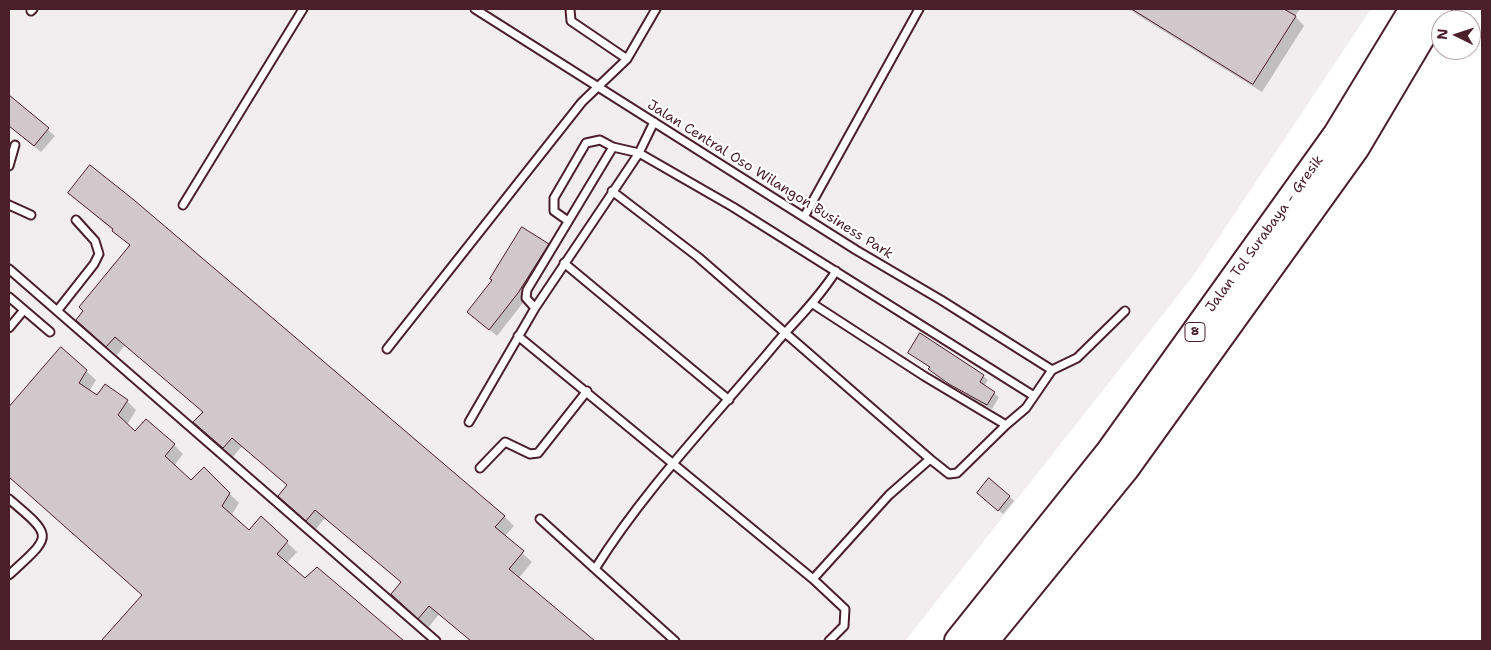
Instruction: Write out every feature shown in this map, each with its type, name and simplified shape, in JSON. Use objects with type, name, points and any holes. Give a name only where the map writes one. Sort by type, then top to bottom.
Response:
[{"type":"highway","name":"Jalan Tol Surabaya - Gresik","points":[[958,641],[1110,451],[1337,134],[1413,9]]},
{"type":"highway","name":"Jalan Tol Surabaya - Gresik","points":[[985,641],[1126,468],[1349,157],[1438,9]]},
{"type":"lane","points":[[183,205],[303,9]]},
{"type":"lane","name":"Jalan Central Oso Wilangon Business Park","points":[[474,9],[804,217],[1052,370]]},
{"type":"lane","points":[[570,9],[571,21],[627,59]]},
{"type":"lane","points":[[387,349],[597,85],[627,59],[656,9]]},
{"type":"lane","points":[[804,217],[919,9]]},
{"type":"lane","points":[[470,422],[535,308],[612,191],[640,154],[654,122]]},
{"type":"lane","points":[[568,221],[554,211],[554,198],[586,143],[600,140],[613,147],[640,154],[733,207],[1034,396]]},
{"type":"lane","points":[[9,166],[15,146]]},
{"type":"lane","points":[[535,308],[526,298],[528,290],[613,147]]},
{"type":"lane","points":[[612,191],[698,257],[786,332],[930,460],[950,474],[957,473],[1026,408],[1052,370],[1077,358],[1125,311]]},
{"type":"lane","points":[[9,205],[31,215]]},
{"type":"lane","points":[[57,311],[94,264],[99,254],[95,241],[76,220]]},
{"type":"lane","points":[[564,263],[729,400]]},
{"type":"lane","points":[[9,269],[436,641]]},
{"type":"lane","points":[[595,569],[632,517],[673,465],[786,332],[813,304],[836,271]]},
{"type":"lane","points":[[9,297],[50,332]]},
{"type":"lane","points":[[813,304],[930,380],[982,408],[1006,425]]},
{"type":"lane","points":[[9,328],[24,310]]},
{"type":"lane","points":[[518,336],[813,579],[845,609],[844,626],[829,641]]},
{"type":"lane","points":[[480,468],[505,442],[530,454],[538,453],[587,391]]},
{"type":"lane","points":[[813,579],[889,494],[930,460]]},
{"type":"lane","points":[[9,499],[39,525],[43,538],[41,545],[9,575]]},
{"type":"lane","points":[[540,520],[676,641]]},
{"type":"shaded area","points":[[9,9],[1371,9],[1194,275],[905,641],[9,641]]},
{"type":"building","points":[[1132,9],[1284,9],[1296,16],[1253,84]]},
{"type":"building","points":[[9,95],[49,128],[34,146],[9,126]]},
{"type":"building","points":[[90,165],[134,200],[505,516],[495,527],[524,551],[509,569],[595,641],[471,641],[429,606],[418,619],[391,594],[401,582],[315,510],[306,521],[278,496],[287,485],[232,438],[223,448],[193,422],[203,412],[115,337],[106,347],[76,320],[83,311],[79,307],[130,245],[68,193]]},
{"type":"building","points":[[522,227],[549,244],[518,293],[489,330],[467,312],[492,280],[490,279]]},
{"type":"building","points":[[920,333],[984,375],[980,382],[995,392],[987,405],[949,384],[928,369],[930,367],[908,353]]},
{"type":"building","points":[[61,347],[87,370],[79,383],[97,395],[105,384],[128,400],[118,415],[135,431],[146,419],[175,444],[165,456],[191,480],[204,467],[230,493],[222,506],[249,530],[261,516],[288,541],[277,554],[305,578],[317,567],[404,641],[101,641],[142,595],[9,477],[9,407]]},
{"type":"building","points":[[989,478],[1010,496],[998,511],[977,493]]}]
